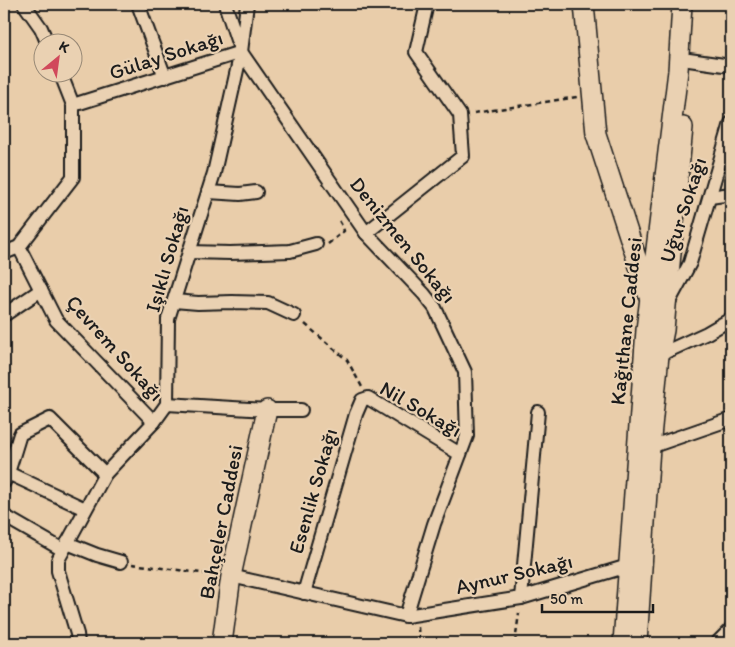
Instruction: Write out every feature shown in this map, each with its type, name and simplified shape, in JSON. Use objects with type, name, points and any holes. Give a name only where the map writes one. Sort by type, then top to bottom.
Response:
[{"type":"main road","points":[[584,4],[596,134],[658,303]]},
{"type":"main road","name":"Kağıthane Caddesi","points":[[682,4],[683,66]]},
{"type":"main road","name":"Kağıthane Caddesi","points":[[623,643],[646,330],[658,303],[683,66],[694,4]]},
{"type":"main road","name":"Kağıthane Caddesi","points":[[637,643],[650,447],[659,355],[664,330],[658,303]]},
{"type":"main road","name":"Bahçeler Caddesi","points":[[222,643],[231,576],[267,410]]},
{"type":"street","points":[[24,4],[44,32]]},
{"type":"street","points":[[138,4],[165,77]]},
{"type":"street","name":"Işıklı Sokağı","points":[[167,404],[168,319],[214,173],[241,52],[226,4]]},
{"type":"street","points":[[241,52],[247,4]]},
{"type":"street","points":[[366,234],[463,156],[460,115],[416,52],[427,4]]},
{"type":"street","name":"Gülay Sokağı","points":[[74,105],[241,52]]},
{"type":"street","name":"Denizmen Sokağı","points":[[241,52],[366,234],[424,294],[435,308],[465,372],[467,436],[434,524],[406,616]]},
{"type":"street","points":[[683,66],[731,66]]},
{"type":"street","points":[[4,253],[19,247],[73,177],[74,105],[64,82]]},
{"type":"street","name":"Uğur Sokağı","points":[[658,303],[690,263],[731,123]]},
{"type":"street","points":[[208,192],[240,194],[256,192]]},
{"type":"street","points":[[710,197],[731,194]]},
{"type":"street","points":[[189,252],[290,251],[316,244]]},
{"type":"street","name":"Çevrem Sokağı","points":[[19,247],[56,320],[154,422]]},
{"type":"street","points":[[4,315],[41,290]]},
{"type":"street","points":[[174,301],[198,304],[232,302],[268,303],[294,314]]},
{"type":"street","points":[[659,355],[707,333],[731,319]]},
{"type":"street","name":"Nil Sokağı","points":[[365,399],[460,454]]},
{"type":"street","name":"Esenlik Sokağı","points":[[304,593],[356,414],[365,399]]},
{"type":"street","points":[[78,643],[58,571],[58,560],[105,474],[154,422],[167,404],[267,410],[301,410]]},
{"type":"street","points":[[521,598],[538,412]]},
{"type":"street","points":[[85,509],[6,478],[20,434],[50,419],[105,474]]},
{"type":"street","points":[[650,447],[731,419]]},
{"type":"street","points":[[4,516],[65,547],[121,562]]},
{"type":"street","name":"Aynur Sokağı","points":[[231,576],[406,616],[521,598],[628,566]]},
{"type":"street","points":[[717,643],[731,629]]},
{"type":"path","points":[[460,115],[592,95]]},
{"type":"path","points":[[316,244],[321,251],[344,231],[338,219]]},
{"type":"path","points":[[294,314],[347,360],[365,399]]},
{"type":"path","points":[[121,562],[231,576]]},
{"type":"path","points":[[515,643],[521,598]]}]
